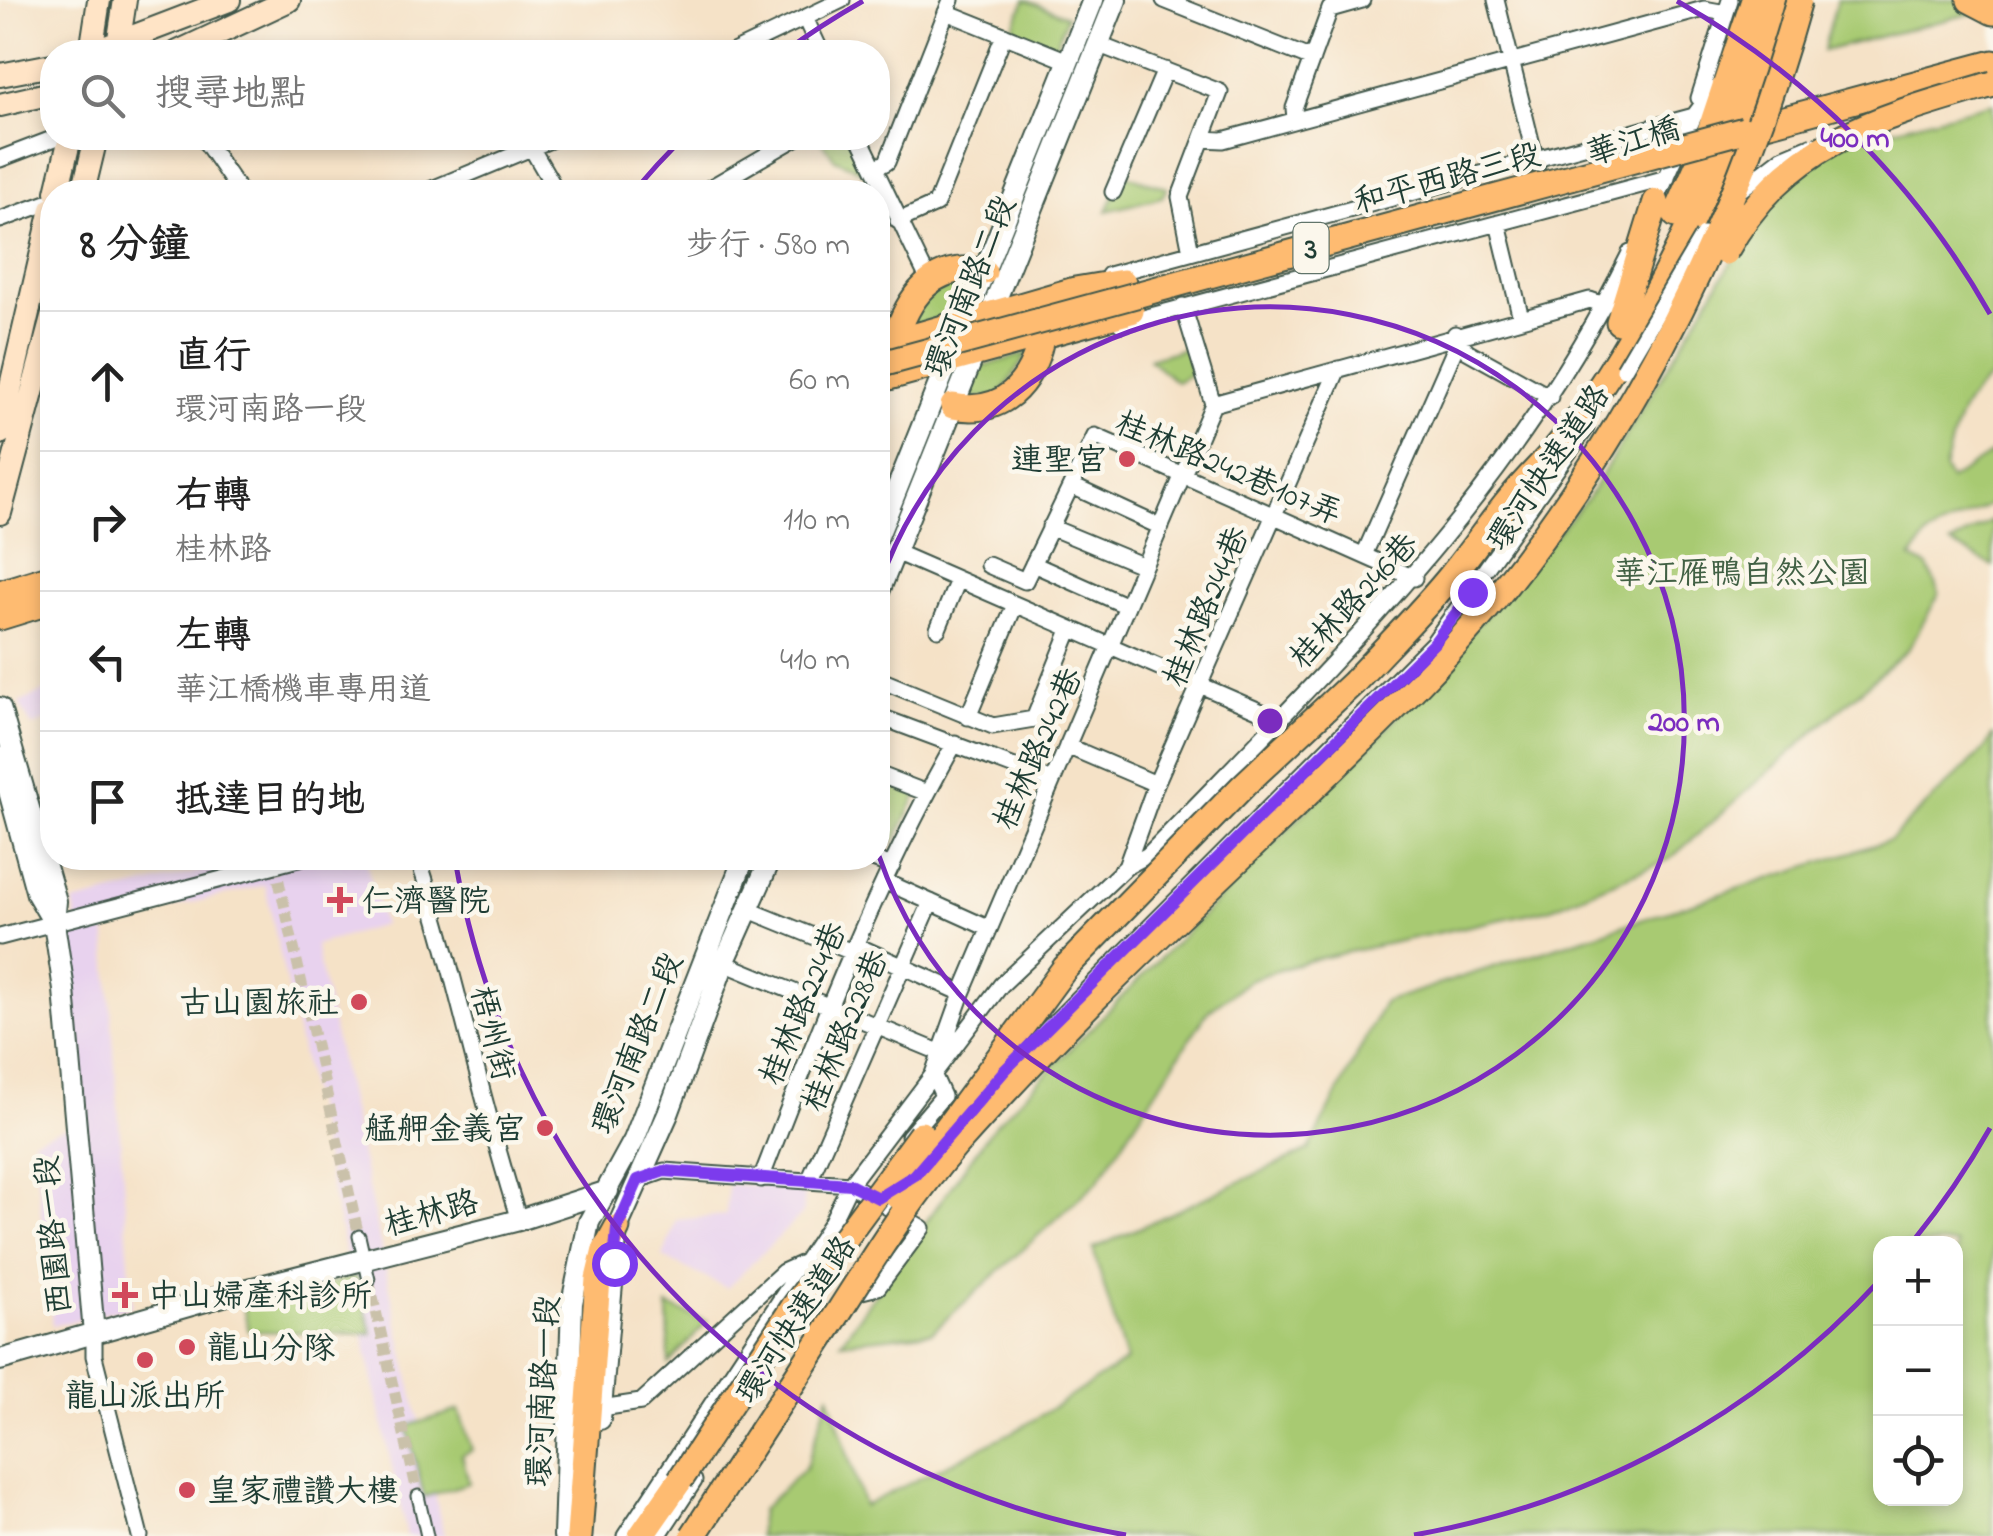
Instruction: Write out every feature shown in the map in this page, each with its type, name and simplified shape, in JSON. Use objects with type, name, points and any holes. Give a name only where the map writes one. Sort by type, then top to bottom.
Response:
[{"type":"main road","points":[[93,40],[98,0]]},
{"type":"main road","points":[[119,40],[126,0]]},
{"type":"main road","points":[[138,40],[229,0]]},
{"type":"main road","points":[[204,40],[289,0]]},
{"type":"main road","points":[[1611,313],[1662,246],[1754,0]]},
{"type":"main road","name":"環河快速道路","points":[[674,1536],[879,1222],[980,1078],[1065,968],[1244,784],[1354,682],[1451,577],[1513,496],[1562,442],[1664,276],[1746,94],[1777,0]]},
{"type":"main road","name":"環河快速道路","points":[[695,1536],[882,1246],[951,1151],[1034,1058],[1408,696],[1488,606],[1573,494],[1659,352],[1728,214],[1773,92],[1799,0]]},
{"type":"main road","points":[[1970,0],[1993,12]]},
{"type":"main road","name":"華江橋","points":[[1123,282],[1680,133],[1744,130],[1993,63]]},
{"type":"main road","points":[[0,75],[40,67]]},
{"type":"main road","points":[[1659,352],[1686,324],[1746,218],[1793,168],[1853,129],[1993,84]]},
{"type":"main road","points":[[0,105],[40,96]]},
{"type":"main road","name":"和平西路三段","points":[[890,363],[1744,130]]},
{"type":"main road","name":"華江橋","points":[[1131,311],[1686,162],[1744,130]]},
{"type":"main road","points":[[59,180],[67,150]]},
{"type":"main road","points":[[86,180],[93,150]]},
{"type":"main road","points":[[1513,496],[1611,313],[1656,202]]},
{"type":"main road","points":[[0,432],[5,394],[40,253]]},
{"type":"main road","points":[[890,337],[906,307],[929,282],[957,270],[984,272]]},
{"type":"main road","name":"和平西路三段","points":[[890,344],[1075,290],[1123,282]]},
{"type":"main road","name":"和平西路三段","points":[[890,377],[1088,326],[1131,311]]},
{"type":"main road","points":[[953,406],[986,407],[1015,392],[1033,367],[1040,339]]},
{"type":"main road","points":[[0,514],[40,389]]},
{"type":"main road","points":[[0,593],[40,581]]},
{"type":"main road","points":[[0,617],[40,605]]},
{"type":"main road","points":[[641,1536],[792,1308],[892,1171],[1008,1026],[1065,968]]},
{"type":"main road","points":[[579,1536],[598,1279],[605,1250],[617,1228]]},
{"type":"street","points":[[758,40],[842,0]]},
{"type":"street","name":"環河南路二段","points":[[890,506],[1092,0]]},
{"type":"street","name":"環河南路二段","points":[[890,564],[1116,0]]},
{"type":"street","points":[[1164,0],[1312,59]]},
{"type":"street","points":[[1295,120],[1294,108],[1330,9],[1362,0]]},
{"type":"street","points":[[1496,0],[1542,162]]},
{"type":"street","points":[[1694,116],[1709,101],[1728,70],[1744,0]]},
{"type":"street","points":[[875,168],[887,162],[948,6],[1004,35],[1068,61]]},
{"type":"street","points":[[1202,139],[1223,140],[1704,9],[1728,6],[1694,116],[1656,202]]},
{"type":"street","points":[[805,18],[815,40]]},
{"type":"street","points":[[898,221],[936,204],[1004,35]]},
{"type":"street","points":[[1096,44],[1220,92],[1180,202],[1191,252]]},
{"type":"street","points":[[1113,192],[1164,70]]},
{"type":"street","points":[[658,1536],[878,1198],[915,1175],[1005,1070],[1434,643],[1624,369],[1707,229],[1750,180],[1782,158],[1819,142],[1993,95]]},
{"type":"street","name":"和平西路三段","points":[[1075,290],[1096,279],[1191,252],[1542,162],[1694,116]]},
{"type":"street","points":[[0,159],[40,144]]},
{"type":"street","points":[[210,150],[232,180]]},
{"type":"street","points":[[455,180],[530,150]]},
{"type":"street","points":[[533,150],[550,180]]},
{"type":"street","points":[[723,180],[775,150]]},
{"type":"street","points":[[866,150],[880,180]]},
{"type":"street","name":"和平西路三段","points":[[1088,326],[1112,326],[1498,223],[1555,204],[1667,178]]},
{"type":"street","points":[[890,203],[929,282]]},
{"type":"street","points":[[0,220],[40,208]]},
{"type":"street","points":[[1498,223],[1520,318]]},
{"type":"street","points":[[1183,306],[1213,404],[1455,334],[1590,300],[1611,313]]},
{"type":"street","name":"桂林路246巷","points":[[626,1536],[805,1262],[850,1184],[1001,985],[1126,867],[1148,855],[1414,578],[1481,496],[1611,313]]},
{"type":"street","points":[[1455,334],[1467,351],[1550,397]]},
{"type":"street","points":[[1364,556],[1454,351],[1455,334]]},
{"type":"street","name":"桂林路244巷","points":[[1126,867],[1156,784],[1338,369]]},
{"type":"street","points":[[5,394],[40,378]]},
{"type":"street","name":"桂林路242巷","points":[[878,1198],[890,1158],[944,1096],[934,1074],[939,1052],[988,928],[1213,404]]},
{"type":"street","name":"桂林路242巷107弄","points":[[1033,564],[1095,436],[1414,578]]},
{"type":"street","points":[[1072,486],[1161,527]]},
{"type":"street","points":[[1050,527],[1144,566]]},
{"type":"street","points":[[895,552],[1278,720]]},
{"type":"street","points":[[988,565],[1024,581],[1033,564],[1127,606]]},
{"type":"street","points":[[938,629],[958,580]]},
{"type":"street","points":[[968,718],[1014,606]]},
{"type":"street","points":[[890,684],[994,726],[1034,719],[1070,630]]},
{"type":"street","name":"西園路一段","points":[[0,708],[40,846]]},
{"type":"street","points":[[890,720],[1052,781]]},
{"type":"street","name":"桂林路224巷","points":[[890,870],[926,793],[955,744]]},
{"type":"street","points":[[1067,746],[1156,784]]},
{"type":"street","name":"西園路一段","points":[[0,758],[37,894],[54,923]]},
{"type":"street","points":[[890,779],[926,793]]},
{"type":"street","name":"西園路一段","points":[[47,870],[56,901],[54,923],[64,990],[94,1356],[140,1536]]},
{"type":"street","points":[[0,937],[242,870]]},
{"type":"street","name":"梧州街","points":[[422,870],[442,932],[476,1082],[519,1220]]},
{"type":"street","name":"環河南路二段","points":[[603,1193],[634,1140],[718,912],[738,870]]},
{"type":"street","name":"環河南路二段","points":[[638,1180],[668,1114],[724,963],[767,870]]},
{"type":"street","points":[[884,870],[931,902],[988,928]]},
{"type":"street","name":"桂林路224巷","points":[[761,1180],[828,1004],[890,870]]},
{"type":"street","name":"桂林路228巷","points":[[809,1181],[931,902]]},
{"type":"street","points":[[750,910],[902,966],[962,993]]},
{"type":"street","points":[[724,963],[939,1052]]},
{"type":"street","name":"桂林路","points":[[0,1360],[241,1290],[366,1271],[664,1171],[850,1184],[908,1218],[695,1536]]},
{"type":"street","name":"環河南路一段","points":[[591,1536],[617,1228],[638,1180]]},
{"type":"street","name":"環河南路一段","points":[[564,1536],[572,1302],[589,1222],[603,1193]]},
{"type":"street","points":[[359,1236],[366,1271]]},
{"type":"street","points":[[601,1408],[641,1402],[783,1272],[805,1262]]},
{"type":"street","points":[[418,1496],[427,1536]]},
{"type":"shaded area","points":[[40,693],[40,723],[32,727],[19,703]]},
{"type":"shaded area","points":[[205,870],[368,870],[383,925],[315,945],[444,1536],[407,1536],[265,885],[105,924],[132,1306],[53,1326],[33,1139],[77,1123],[62,935],[79,930],[73,903]]},
{"type":"shaded area","points":[[728,1184],[804,1189],[803,1213],[727,1288],[663,1257],[676,1220],[726,1215]]},
{"type":"green space","points":[[1025,0],[1067,16],[1055,48],[1012,30]]},
{"type":"green space","points":[[1837,0],[1993,0],[1993,8],[1823,51]]},
{"type":"green space","name":"華江雁鴨自然公園","points":[[1993,103],[1993,376],[1965,406],[1944,469],[1950,480],[1993,452],[1993,503],[1928,535],[1911,558],[1928,566],[1939,594],[1909,648],[1670,859],[1549,909],[1311,960],[1251,979],[1208,1011],[1097,1182],[932,1332],[841,1342],[994,1126],[1378,738],[1589,496],[1797,154]]},
{"type":"green space","points":[[828,150],[855,150],[866,173],[835,159]]},
{"type":"green space","points":[[1124,174],[1167,188],[1162,197],[1107,211]]},
{"type":"green space","points":[[969,281],[954,315],[915,326],[908,320],[928,288]]},
{"type":"green space","points":[[1186,348],[1191,374],[1176,382],[1149,359]]},
{"type":"green space","points":[[1028,353],[999,397],[968,398],[981,367]]},
{"type":"green space","points":[[1993,520],[1993,566],[1951,544]]},
{"type":"green space","points":[[1993,734],[1993,1536],[758,1536],[761,1510],[806,1467],[829,1395],[864,1506],[1024,1426],[1126,1361],[1093,1249],[1309,1150],[1384,1002],[1890,840],[1985,749]]},
{"type":"green space","points":[[890,785],[917,795],[894,843],[890,842]]},
{"type":"green space","points":[[357,1276],[372,1334],[249,1331],[243,1307]]},
{"type":"green space","points":[[668,1306],[707,1322],[669,1363]]},
{"type":"green space","points":[[459,1410],[472,1450],[462,1455],[469,1483],[424,1497],[407,1426]]},
{"type":"tunnel","points":[[276,870],[359,1236]]},
{"type":"tunnel","points":[[369,1280],[418,1496]]},
{"type":"place","name":"連聖宮","points":[[1127,459]]},
{"type":"place","name":"仁濟醫院","points":[[340,900]]},
{"type":"place","name":"古山園旅社","points":[[359,1002]]},
{"type":"place","name":"艋舺金義宮","points":[[545,1128]]},
{"type":"place","name":"中山婦產科診所","points":[[125,1295]]},
{"type":"place","name":"龍山分隊","points":[[187,1347]]},
{"type":"place","name":"龍山派出所","points":[[145,1360]]},
{"type":"place","name":"皇家禮讚大樓","points":[[187,1490]]},
{"type":"route","points":[[614,1263],[617,1228],[638,1180],[664,1171],[850,1184],[878,1198],[915,1175],[1005,1070],[1434,643],[1472,592]]}]
